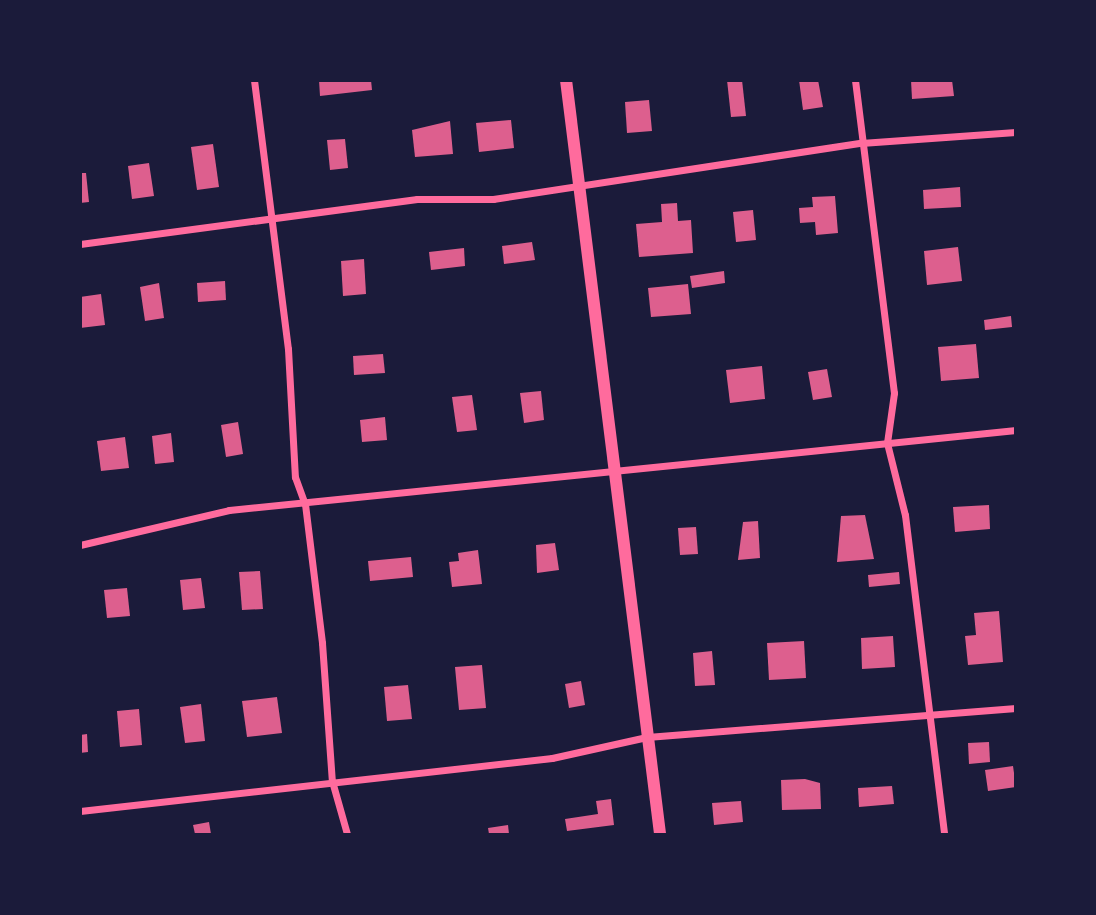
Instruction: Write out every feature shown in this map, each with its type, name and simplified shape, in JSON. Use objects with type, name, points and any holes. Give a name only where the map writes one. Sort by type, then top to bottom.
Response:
[{"type":"street","points":[[254,80],[269,223],[289,349],[295,477],[305,504],[332,781],[347,835]]},
{"type":"street","points":[[566,80],[660,835]]},
{"type":"street","points":[[855,80],[894,393],[887,443],[905,515],[927,718],[944,835]]},
{"type":"street","points":[[80,244],[269,223],[417,199],[493,199],[577,183],[862,143],[1016,132]]},
{"type":"street","points":[[80,545],[229,510],[1016,430]]},
{"type":"street","points":[[80,810],[552,758],[646,737],[927,718],[1016,708]]},
{"type":"building","points":[[319,80],[371,80],[372,90],[320,96]]},
{"type":"building","points":[[727,80],[742,80],[746,116],[731,117]]},
{"type":"building","points":[[799,80],[818,80],[823,107],[803,110]]},
{"type":"building","points":[[911,80],[952,80],[954,96],[912,99]]},
{"type":"building","points":[[649,100],[652,131],[627,133],[625,102]]},
{"type":"building","points":[[511,120],[514,148],[479,152],[476,123]]},
{"type":"building","points":[[450,121],[453,154],[415,157],[412,130]]},
{"type":"building","points":[[345,139],[348,168],[330,170],[327,140]]},
{"type":"building","points":[[213,144],[219,187],[197,190],[191,147]]},
{"type":"building","points":[[149,163],[154,196],[132,199],[128,166]]},
{"type":"building","points":[[80,173],[86,173],[89,202],[80,203]]},
{"type":"building","points":[[960,187],[961,207],[924,209],[923,190]]},
{"type":"building","points":[[835,196],[838,233],[816,235],[815,222],[800,223],[799,208],[813,207],[812,197]]},
{"type":"building","points":[[677,203],[678,221],[691,220],[693,253],[639,257],[636,224],[662,222],[661,204]]},
{"type":"building","points":[[753,210],[756,240],[736,242],[733,212]]},
{"type":"building","points":[[532,242],[535,260],[504,264],[502,246]]},
{"type":"building","points":[[958,247],[962,281],[927,285],[924,251]]},
{"type":"building","points":[[464,248],[465,266],[431,270],[429,252]]},
{"type":"building","points":[[364,259],[366,294],[343,296],[341,261]]},
{"type":"building","points":[[724,271],[725,283],[692,288],[690,276]]},
{"type":"building","points":[[225,281],[226,300],[198,302],[197,283]]},
{"type":"building","points":[[159,283],[164,318],[145,321],[140,287]]},
{"type":"building","points":[[688,284],[691,314],[651,317],[648,288]]},
{"type":"building","points":[[101,294],[105,325],[80,328],[80,297]]},
{"type":"building","points":[[1011,316],[1012,327],[985,330],[984,320]]},
{"type":"building","points":[[976,344],[979,378],[941,381],[938,347]]},
{"type":"building","points":[[383,354],[385,373],[354,375],[353,356]]},
{"type":"building","points":[[762,366],[765,399],[730,403],[726,370]]},
{"type":"building","points":[[827,369],[832,397],[813,400],[808,372]]},
{"type":"building","points":[[541,391],[544,420],[524,423],[520,393]]},
{"type":"building","points":[[472,395],[477,430],[457,432],[452,397]]},
{"type":"building","points":[[385,417],[387,440],[362,442],[360,420]]},
{"type":"building","points":[[238,422],[243,454],[226,457],[221,425]]},
{"type":"building","points":[[171,433],[174,462],[155,464],[152,436]]},
{"type":"building","points":[[125,437],[129,468],[101,471],[97,441]]},
{"type":"building","points":[[989,505],[990,529],[955,532],[953,507]]},
{"type":"building","points":[[865,515],[874,559],[837,562],[841,516]]},
{"type":"building","points":[[758,521],[760,558],[738,560],[743,522]]},
{"type":"building","points":[[696,527],[698,554],[680,555],[678,528]]},
{"type":"building","points":[[555,543],[559,570],[537,573],[536,545]]},
{"type":"building","points":[[478,550],[482,584],[452,587],[449,562],[459,561],[458,553]]},
{"type":"building","points":[[411,557],[413,577],[370,581],[368,561]]},
{"type":"building","points":[[260,571],[263,609],[242,610],[239,572]]},
{"type":"building","points":[[899,572],[900,584],[869,587],[868,575]]},
{"type":"building","points":[[201,578],[205,608],[183,610],[180,580]]},
{"type":"building","points":[[127,588],[130,616],[107,618],[104,590]]},
{"type":"building","points":[[999,611],[1003,662],[968,665],[965,636],[976,635],[974,613]]},
{"type":"building","points":[[893,636],[895,667],[862,669],[861,638]]},
{"type":"building","points":[[804,641],[806,678],[769,680],[767,643]]},
{"type":"building","points":[[712,651],[715,685],[695,686],[693,653]]},
{"type":"building","points":[[482,665],[486,708],[459,710],[455,667]]},
{"type":"building","points":[[581,681],[585,705],[569,708],[565,684]]},
{"type":"building","points":[[408,685],[412,719],[387,721],[384,687]]},
{"type":"building","points":[[277,697],[282,733],[247,737],[242,701]]},
{"type":"building","points":[[201,704],[205,741],[185,743],[180,707]]},
{"type":"building","points":[[139,709],[142,745],[120,747],[117,711]]},
{"type":"building","points":[[87,734],[88,752],[80,753],[80,735]]},
{"type":"building","points":[[989,742],[990,762],[969,764],[968,743]]},
{"type":"building","points":[[1013,766],[1016,787],[988,791],[985,770]]},
{"type":"building","points":[[805,779],[820,783],[821,809],[782,810],[781,780]]},
{"type":"building","points":[[892,786],[894,804],[859,807],[858,788]]},
{"type":"building","points":[[611,799],[614,825],[567,831],[565,819],[598,814],[596,801]]},
{"type":"building","points":[[741,801],[743,822],[714,825],[712,803]]},
{"type":"building","points":[[209,822],[211,834],[195,834],[193,825]]},
{"type":"building","points":[[508,825],[509,834],[489,834],[488,828]]}]
